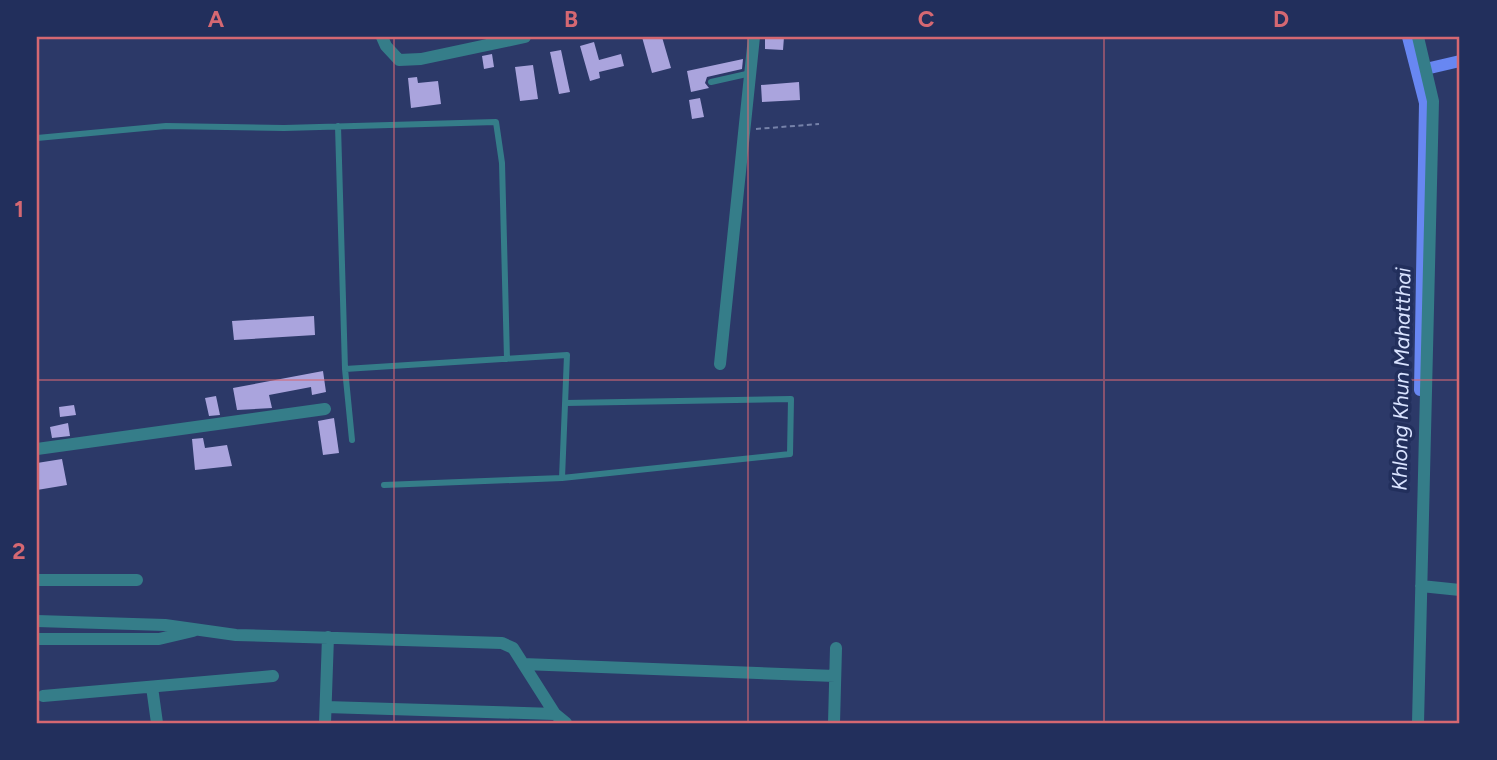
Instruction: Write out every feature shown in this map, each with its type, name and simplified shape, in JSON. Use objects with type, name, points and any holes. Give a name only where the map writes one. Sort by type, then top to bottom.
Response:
[{"type":"street","points":[[382,37],[386,46],[399,60],[421,59],[525,37]]},
{"type":"street","points":[[720,364],[754,37]]},
{"type":"street","points":[[1418,37],[1433,102],[1418,723]]},
{"type":"street","points":[[37,449],[325,409]]},
{"type":"street","points":[[37,580],[137,580]]},
{"type":"street","points":[[1421,586],[1460,590]]},
{"type":"street","points":[[37,621],[128,623],[236,635],[502,643],[513,648],[559,720]]},
{"type":"street","points":[[37,639],[159,639],[196,630]]},
{"type":"street","points":[[325,723],[328,637]]},
{"type":"street","points":[[834,723],[836,648]]},
{"type":"street","points":[[523,664],[835,676]]},
{"type":"street","points":[[43,696],[273,676]]},
{"type":"street","points":[[152,687],[157,723]]},
{"type":"street","points":[[326,708],[559,720]]},
{"type":"lane","points":[[711,82],[751,73]]},
{"type":"lane","points":[[37,138],[166,126],[496,122],[502,163],[507,359]]},
{"type":"lane","points":[[338,126],[345,369],[352,440]]},
{"type":"lane","points":[[345,369],[567,355],[562,478]]},
{"type":"lane","points":[[384,485],[562,478],[790,454],[791,399],[566,403]]},
{"type":"path","points":[[745,130],[819,124]]},
{"type":"building","points":[[642,37],[662,37],[671,68],[652,73]]},
{"type":"building","points":[[765,37],[784,37],[783,50],[765,49]]},
{"type":"building","points":[[594,42],[599,60],[621,54],[624,66],[599,72],[600,78],[590,81],[580,46]]},
{"type":"building","points":[[561,50],[570,92],[559,94],[550,52]]},
{"type":"building","points":[[492,54],[494,67],[484,69],[482,56]]},
{"type":"building","points":[[743,59],[742,69],[707,77],[705,83],[709,88],[691,92],[687,71]]},
{"type":"building","points":[[533,65],[538,99],[520,101],[515,67]]},
{"type":"building","points":[[417,77],[418,83],[438,81],[441,104],[411,108],[408,78]]},
{"type":"building","points":[[799,82],[800,100],[762,102],[761,85]]},
{"type":"building","points":[[700,98],[704,117],[692,119],[689,100]]},
{"type":"building","points":[[314,316],[315,335],[234,340],[232,321]]},
{"type":"building","points":[[323,371],[326,392],[312,395],[311,387],[269,395],[272,408],[237,410],[233,388]]},
{"type":"building","points":[[216,396],[220,415],[209,416],[205,398]]},
{"type":"building","points":[[74,405],[76,415],[60,417],[59,407]]},
{"type":"building","points":[[334,418],[339,453],[323,455],[318,421]]},
{"type":"building","points":[[68,423],[70,436],[52,438],[50,427]]},
{"type":"building","points":[[203,438],[205,448],[227,445],[232,466],[195,470],[192,439]]},
{"type":"building","points":[[62,459],[67,485],[37,490],[37,463]]},
{"type":"waterway","name":"Khlong Khun Mahatthai","points":[[1408,37],[1425,103],[1420,390]]},
{"type":"waterway","points":[[1417,71],[1460,61]]}]
